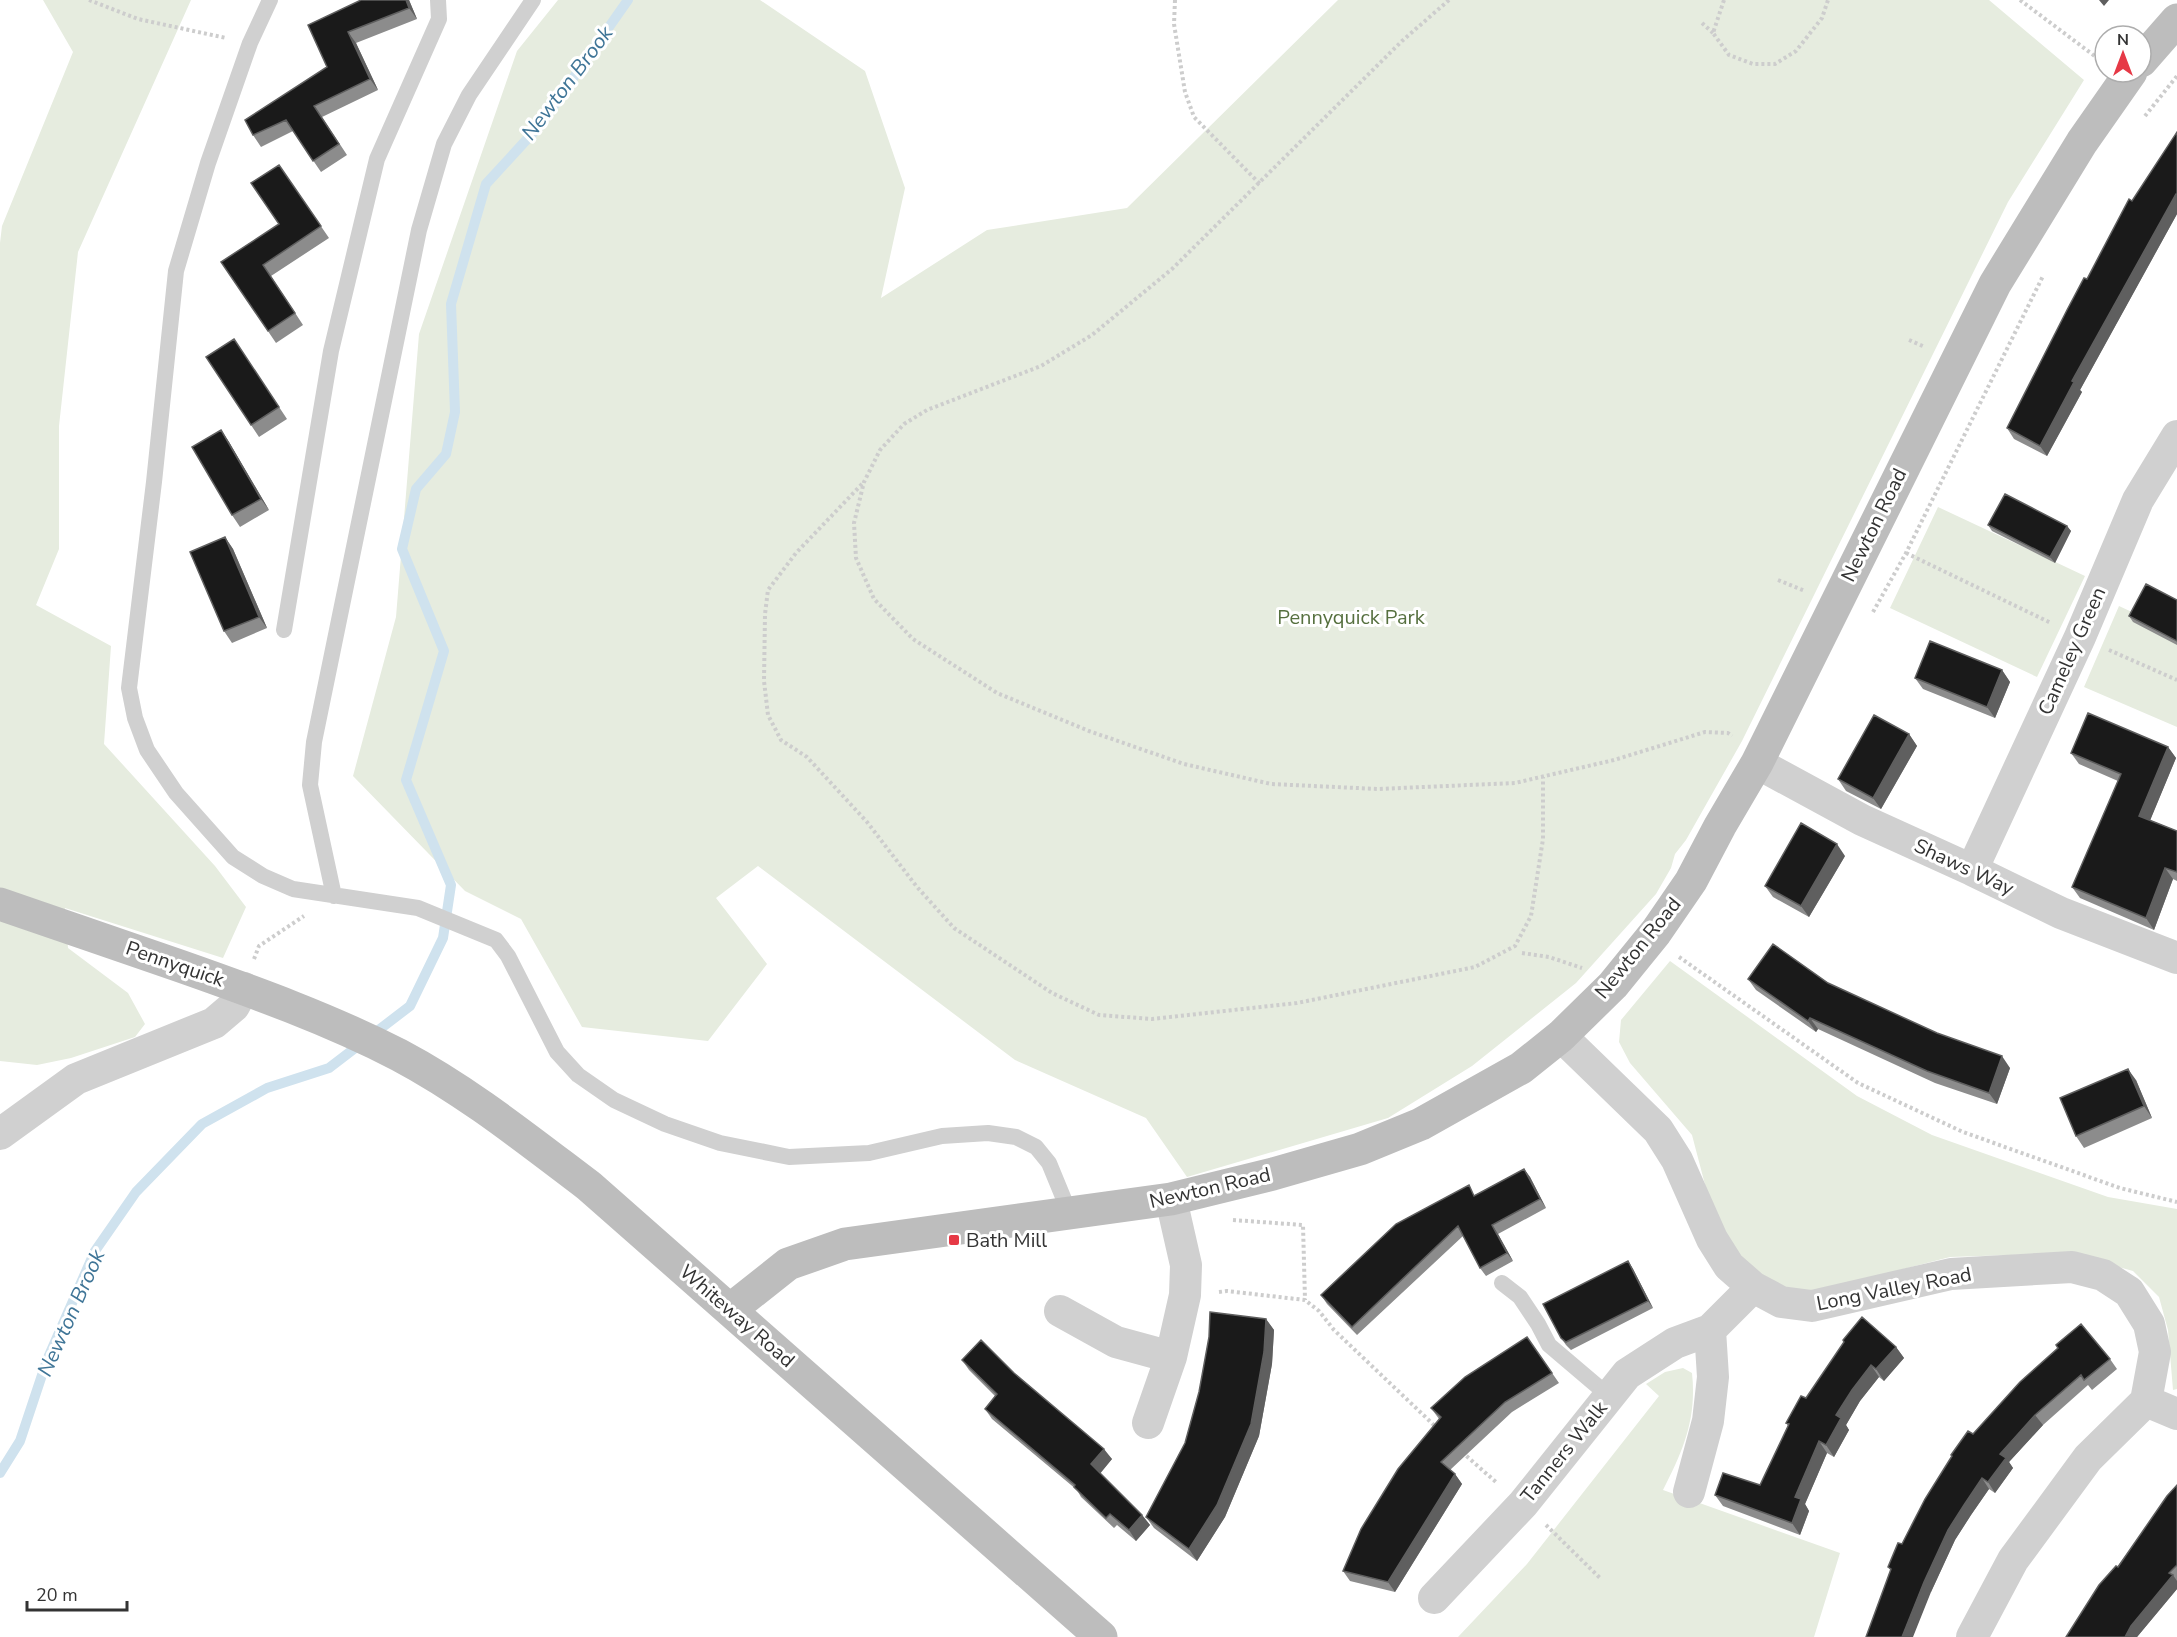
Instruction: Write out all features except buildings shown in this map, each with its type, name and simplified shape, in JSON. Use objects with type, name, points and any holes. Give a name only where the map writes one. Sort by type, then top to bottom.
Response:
[{"type":"street","points":[[2153,47],[2177,20]]},
{"type":"street","name":"Newton Road","points":[[730,1310],[788,1264],[845,1244],[1070,1214],[1173,1207],[1273,1174],[1360,1149],[1421,1124],[1521,1068],[1561,1036],[1613,985],[1656,932],[1691,881],[1759,758],[1995,284],[2082,142],[2123,84]]},
{"type":"street","name":"Cameley Green","points":[[1972,870],[2080,637],[2138,500],[2177,436]]},
{"type":"street","name":"Shaws Way","points":[[1759,758],[1862,820],[2061,914],[2177,958]]},
{"type":"street","name":"Pennyquick","points":[[0,904],[244,988],[348,1030]]},
{"type":"street","points":[[0,1134],[76,1079],[214,1023],[234,1006],[244,988]]},
{"type":"street","name":"Whiteway Road","points":[[348,1030],[400,1056],[457,1090],[518,1132],[589,1186],[1101,1637]]},
{"type":"street","name":"Long Valley Road","points":[[1561,1036],[1658,1130],[1677,1160],[1712,1239],[1729,1266],[1753,1287],[1781,1302],[1812,1306],[1951,1274],[2073,1267],[2103,1275],[2129,1292],[2149,1324],[2155,1352],[2146,1401]]},
{"type":"street","points":[[1148,1423],[1170,1357],[1185,1295],[1186,1265],[1173,1207]]},
{"type":"street","name":"Tanners Walk","points":[[1434,1598],[1523,1504],[1627,1374],[1674,1343],[1710,1330],[1753,1287]]},
{"type":"street","points":[[1060,1311],[1116,1342],[1170,1357]]},
{"type":"street","points":[[1689,1492],[1708,1421],[1713,1377],[1710,1330]]},
{"type":"street","points":[[1972,1637],[2013,1560],[2088,1458],[2146,1401],[2177,1414]]},
{"type":"lane","points":[[270,0],[250,43],[208,163],[176,271],[129,688],[135,718],[147,750],[176,793],[233,857],[262,876],[293,889],[418,908],[496,940],[508,956],[557,1052],[579,1075],[614,1100],[665,1124],[720,1143],[789,1157],[869,1153],[942,1136],[988,1133],[1016,1137],[1036,1147],[1049,1163],[1070,1214]]},
{"type":"lane","points":[[284,630],[331,351],[374,171],[377,159],[439,19],[438,0]]},
{"type":"lane","points":[[334,896],[310,785],[314,742],[419,230],[444,144],[469,95],[533,0]]},
{"type":"lane","points":[[1502,1283],[1520,1297],[1549,1345],[1609,1396]]},
{"type":"path","points":[[89,0],[138,19],[250,43]]},
{"type":"path","points":[[1175,0],[1174,24],[1183,81],[1194,117],[1260,184]]},
{"type":"path","points":[[1449,0],[1402,41],[1172,269],[1092,335],[1041,366],[927,410],[904,424],[880,450],[864,482],[854,524],[856,558],[874,599],[913,639],[997,693],[1089,731],[1184,764],[1271,784],[1378,789],[1515,783],[1614,760],[1705,732],[1728,733],[1759,758]]},
{"type":"path","points":[[1713,33],[1724,0]]},
{"type":"path","points":[[1702,23],[1713,33],[1729,55],[1753,64],[1775,64],[1796,51],[1822,18],[1828,0]]},
{"type":"path","points":[[2020,0],[2093,55]]},
{"type":"path","points":[[2139,124],[2177,75]]},
{"type":"path","points":[[1868,620],[1906,553],[2043,274]]},
{"type":"path","points":[[864,482],[796,553],[768,590],[765,614],[764,681],[768,715],[781,740],[807,757],[867,822],[917,887],[954,928],[1052,993],[1099,1015],[1152,1019],[1297,1003],[1475,967],[1515,946],[1531,916],[1543,839],[1543,777]]},
{"type":"path","points":[[1906,553],[2080,637],[2177,680]]},
{"type":"path","points":[[244,988],[259,946],[334,896]]},
{"type":"path","points":[[1656,932],[1680,958],[1858,1083],[1963,1132],[2120,1188],[2177,1202]]},
{"type":"path","points":[[1680,958],[1686,949]]},
{"type":"path","points":[[1522,953],[1549,957],[1603,975],[1613,985]]},
{"type":"path","points":[[1173,1207],[1303,1225],[1305,1300]]},
{"type":"path","points":[[1185,1295],[1227,1291],[1305,1300],[1319,1311],[1334,1330],[1441,1432]]},
{"type":"path","points":[[1458,1449],[1523,1504]]},
{"type":"path","points":[[1559,1537],[1601,1579]]},
{"type":"green space","points":[[43,0],[191,0],[78,252],[59,426],[59,549],[36,605],[111,646],[104,744],[215,866],[246,907],[223,958],[65,908],[68,948],[128,993],[145,1024],[135,1037],[71,1058],[37,1065],[0,1061],[0,243],[2,226],[73,52]]},
{"type":"green space","name":"Pennyquick Park","points":[[558,0],[760,0],[865,71],[905,188],[881,298],[987,230],[1127,208],[1338,0],[1989,0],[2084,80],[2008,202],[1742,741],[1686,840],[1675,854],[1671,868],[1656,894],[1576,983],[1472,1066],[1388,1118],[1187,1177],[1146,1118],[1015,1060],[758,866],[716,898],[767,964],[708,1041],[582,1027],[521,919],[465,891],[353,776],[396,617],[419,334],[517,51]]},
{"type":"green space","points":[[1938,507],[2085,576],[2037,677],[1890,608]]},
{"type":"green space","points":[[2119,606],[2177,633],[2177,727],[2084,687]]},
{"type":"green space","points":[[1670,961],[1857,1096],[1932,1135],[2108,1197],[2177,1209],[2177,1389],[2173,1390],[2168,1330],[2159,1297],[2133,1271],[2068,1253],[1950,1257],[1814,1292],[1763,1283],[1719,1238],[1692,1135],[1630,1063],[1619,1042],[1621,1020]]},
{"type":"green space","points":[[1683,1368],[1692,1373],[1690,1420],[1677,1462],[1663,1490],[1840,1553],[1814,1637],[1458,1637],[1527,1564],[1659,1396],[1646,1384],[1665,1372]]},
{"type":"waterway","name":"Newton Brook","points":[[0,1473],[20,1441],[47,1360],[95,1251],[136,1192],[202,1124],[267,1088],[329,1068],[410,1006],[443,938],[451,885],[406,780],[444,651],[402,549],[416,489],[446,454],[455,412],[451,304],[486,184],[541,124],[628,0]]},
{"type":"place","name":"Bath Mill","points":[[954,1240]]}]
